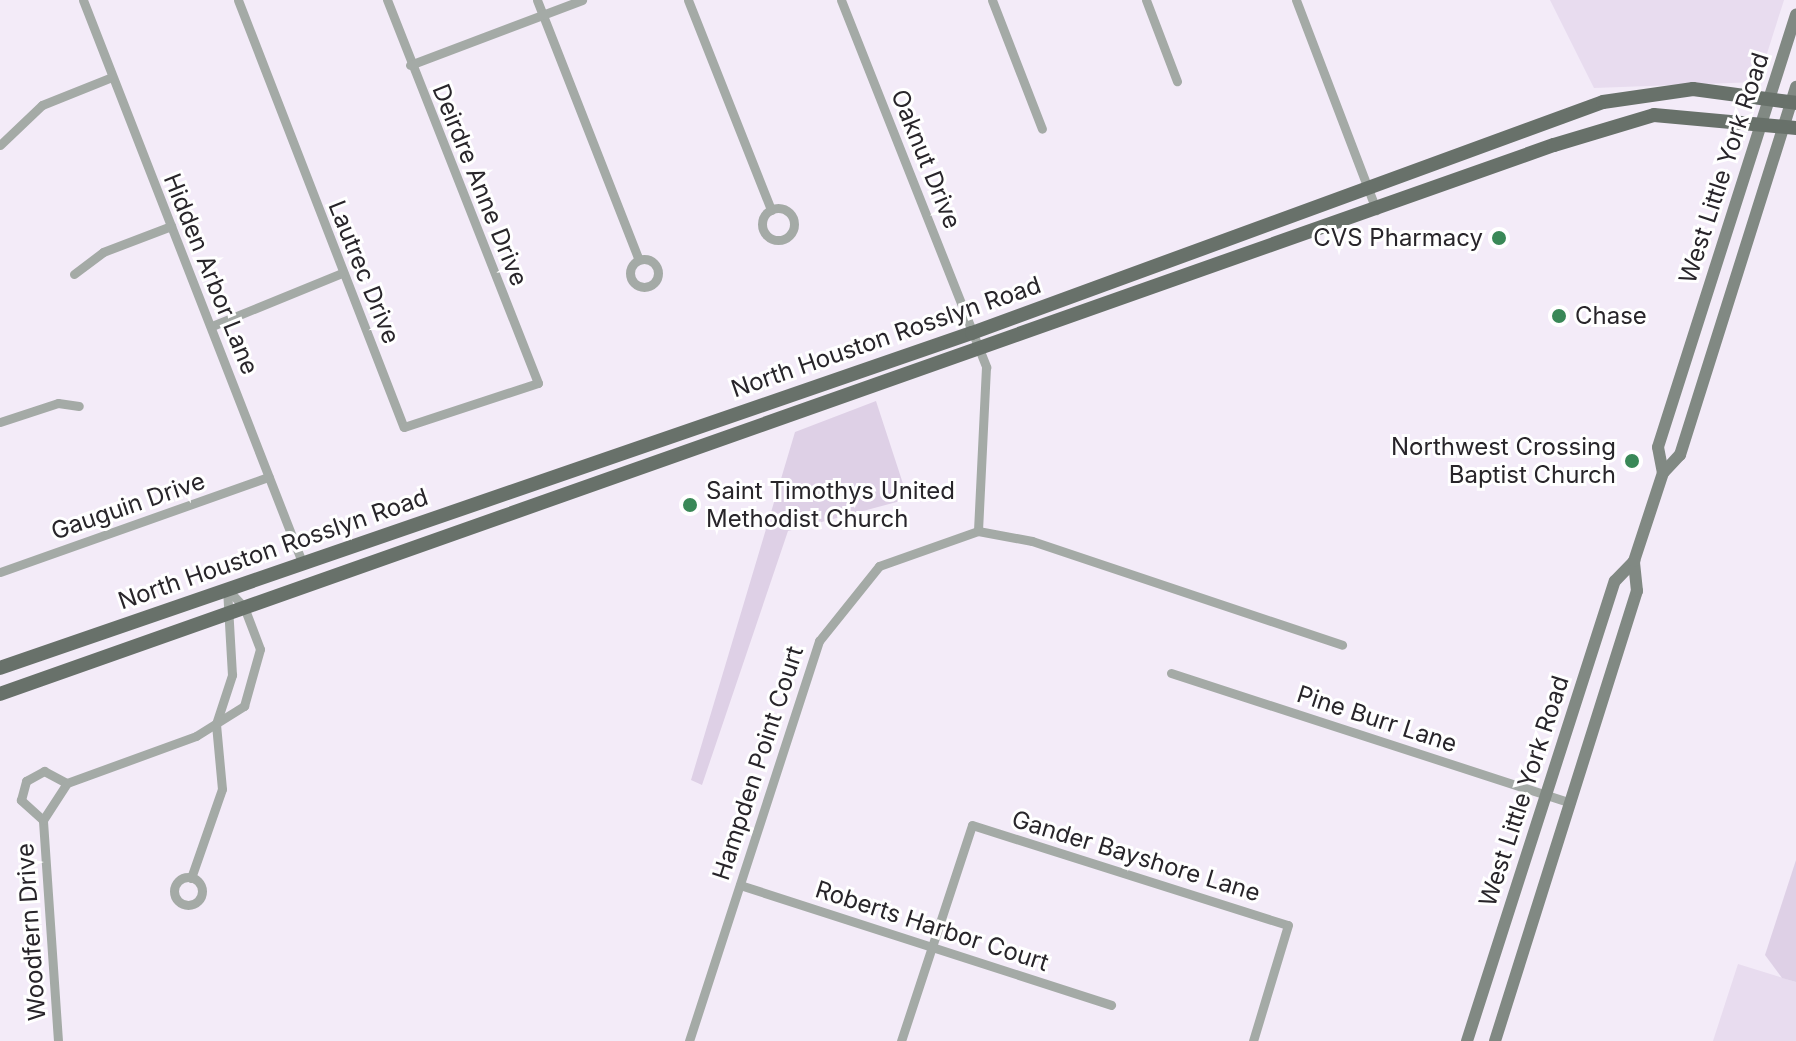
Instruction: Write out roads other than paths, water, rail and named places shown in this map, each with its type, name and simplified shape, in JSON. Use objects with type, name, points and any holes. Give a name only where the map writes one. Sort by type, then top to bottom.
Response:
[{"type":"main road","name":"West Little York Road","points":[[1663,473],[1658,447],[1796,15]]},
{"type":"main road","name":"West Little York Road","points":[[1495,1041],[1637,591],[1634,561],[1663,473],[1680,455],[1790,127],[1796,87]]},
{"type":"main road","name":"North Houston Rosslyn Road","points":[[0,668],[401,527],[972,333],[1603,102],[1693,89],[1794,103]]},
{"type":"main road","points":[[1603,102],[1610,128]]},
{"type":"main road","name":"North Houston Rosslyn Road","points":[[0,694],[1610,128],[1680,114],[1763,121],[1790,127]]},
{"type":"main road","points":[[1188,253],[1194,273]]},
{"type":"main road","points":[[1678,386],[1701,392]]},
{"type":"main road","points":[[780,397],[784,417]]},
{"type":"main road","points":[[620,452],[626,474]]},
{"type":"main road","points":[[553,475],[553,499]]},
{"type":"main road","points":[[401,527],[408,550]]},
{"type":"main road","name":"West Little York Road","points":[[1467,1041],[1615,581],[1634,561]]},
{"type":"main road","points":[[36,656],[44,679]]},
{"type":"main road","points":[[1486,984],[1511,990]]},
{"type":"street","name":"Hidden Arbor Lane","points":[[83,0],[302,562]]},
{"type":"street","name":"Lautrec Drive","points":[[238,0],[404,427],[538,383]]},
{"type":"street","name":"Deirdre Anne Drive","points":[[387,0],[410,65],[538,383]]},
{"type":"street","points":[[537,0],[639,260]]},
{"type":"street","points":[[410,65],[582,0]]},
{"type":"street","points":[[688,0],[771,210]]},
{"type":"street","name":"Oaknut Drive","points":[[841,0],[978,348],[987,412],[978,531]]},
{"type":"street","points":[[992,0],[1042,129]]},
{"type":"street","points":[[1146,0],[1177,81]]},
{"type":"street","points":[[1296,0],[1376,210]]},
{"type":"street","points":[[0,145],[42,105],[112,77]]},
{"type":"street","points":[[74,274],[103,252],[171,226]]},
{"type":"street","points":[[212,326],[342,273]]},
{"type":"street","points":[[0,422],[58,403],[79,406]]},
{"type":"street","name":"Gauguin Drive","points":[[0,572],[269,477]]},
{"type":"street","name":"Hampden Point Court","points":[[689,1041],[819,641],[841,608],[879,566],[978,531],[1032,541],[1342,645]]},
{"type":"street","points":[[67,783],[216,724],[244,706],[259,667],[244,607],[227,589]]},
{"type":"street","points":[[191,878],[222,789],[216,724],[232,675],[225,614],[227,589]]},
{"type":"street","name":"Pine Burr Lane","points":[[1171,673],[1570,803]]},
{"type":"street","name":"Woodfern Drive","points":[[43,820],[21,800],[26,781],[38,770],[67,783],[43,820],[58,1041]]},
{"type":"street","name":"Gander Bayshore Lane","points":[[930,947],[972,825],[1288,925],[1253,1041]]},
{"type":"street","name":"Roberts Harbor Court","points":[[740,885],[1111,1005]]},
{"type":"street","points":[[901,1041],[930,947]]},
{"type":"place","name":"CVS Pharmacy","points":[[1499,238]]},
{"type":"place","name":"Chase","points":[[1559,316]]},
{"type":"place","name":"Northwest Crossing Baptist Church","points":[[1632,461]]},
{"type":"place","name":"Saint Timothys United Methodist Church","points":[[690,505]]}]
